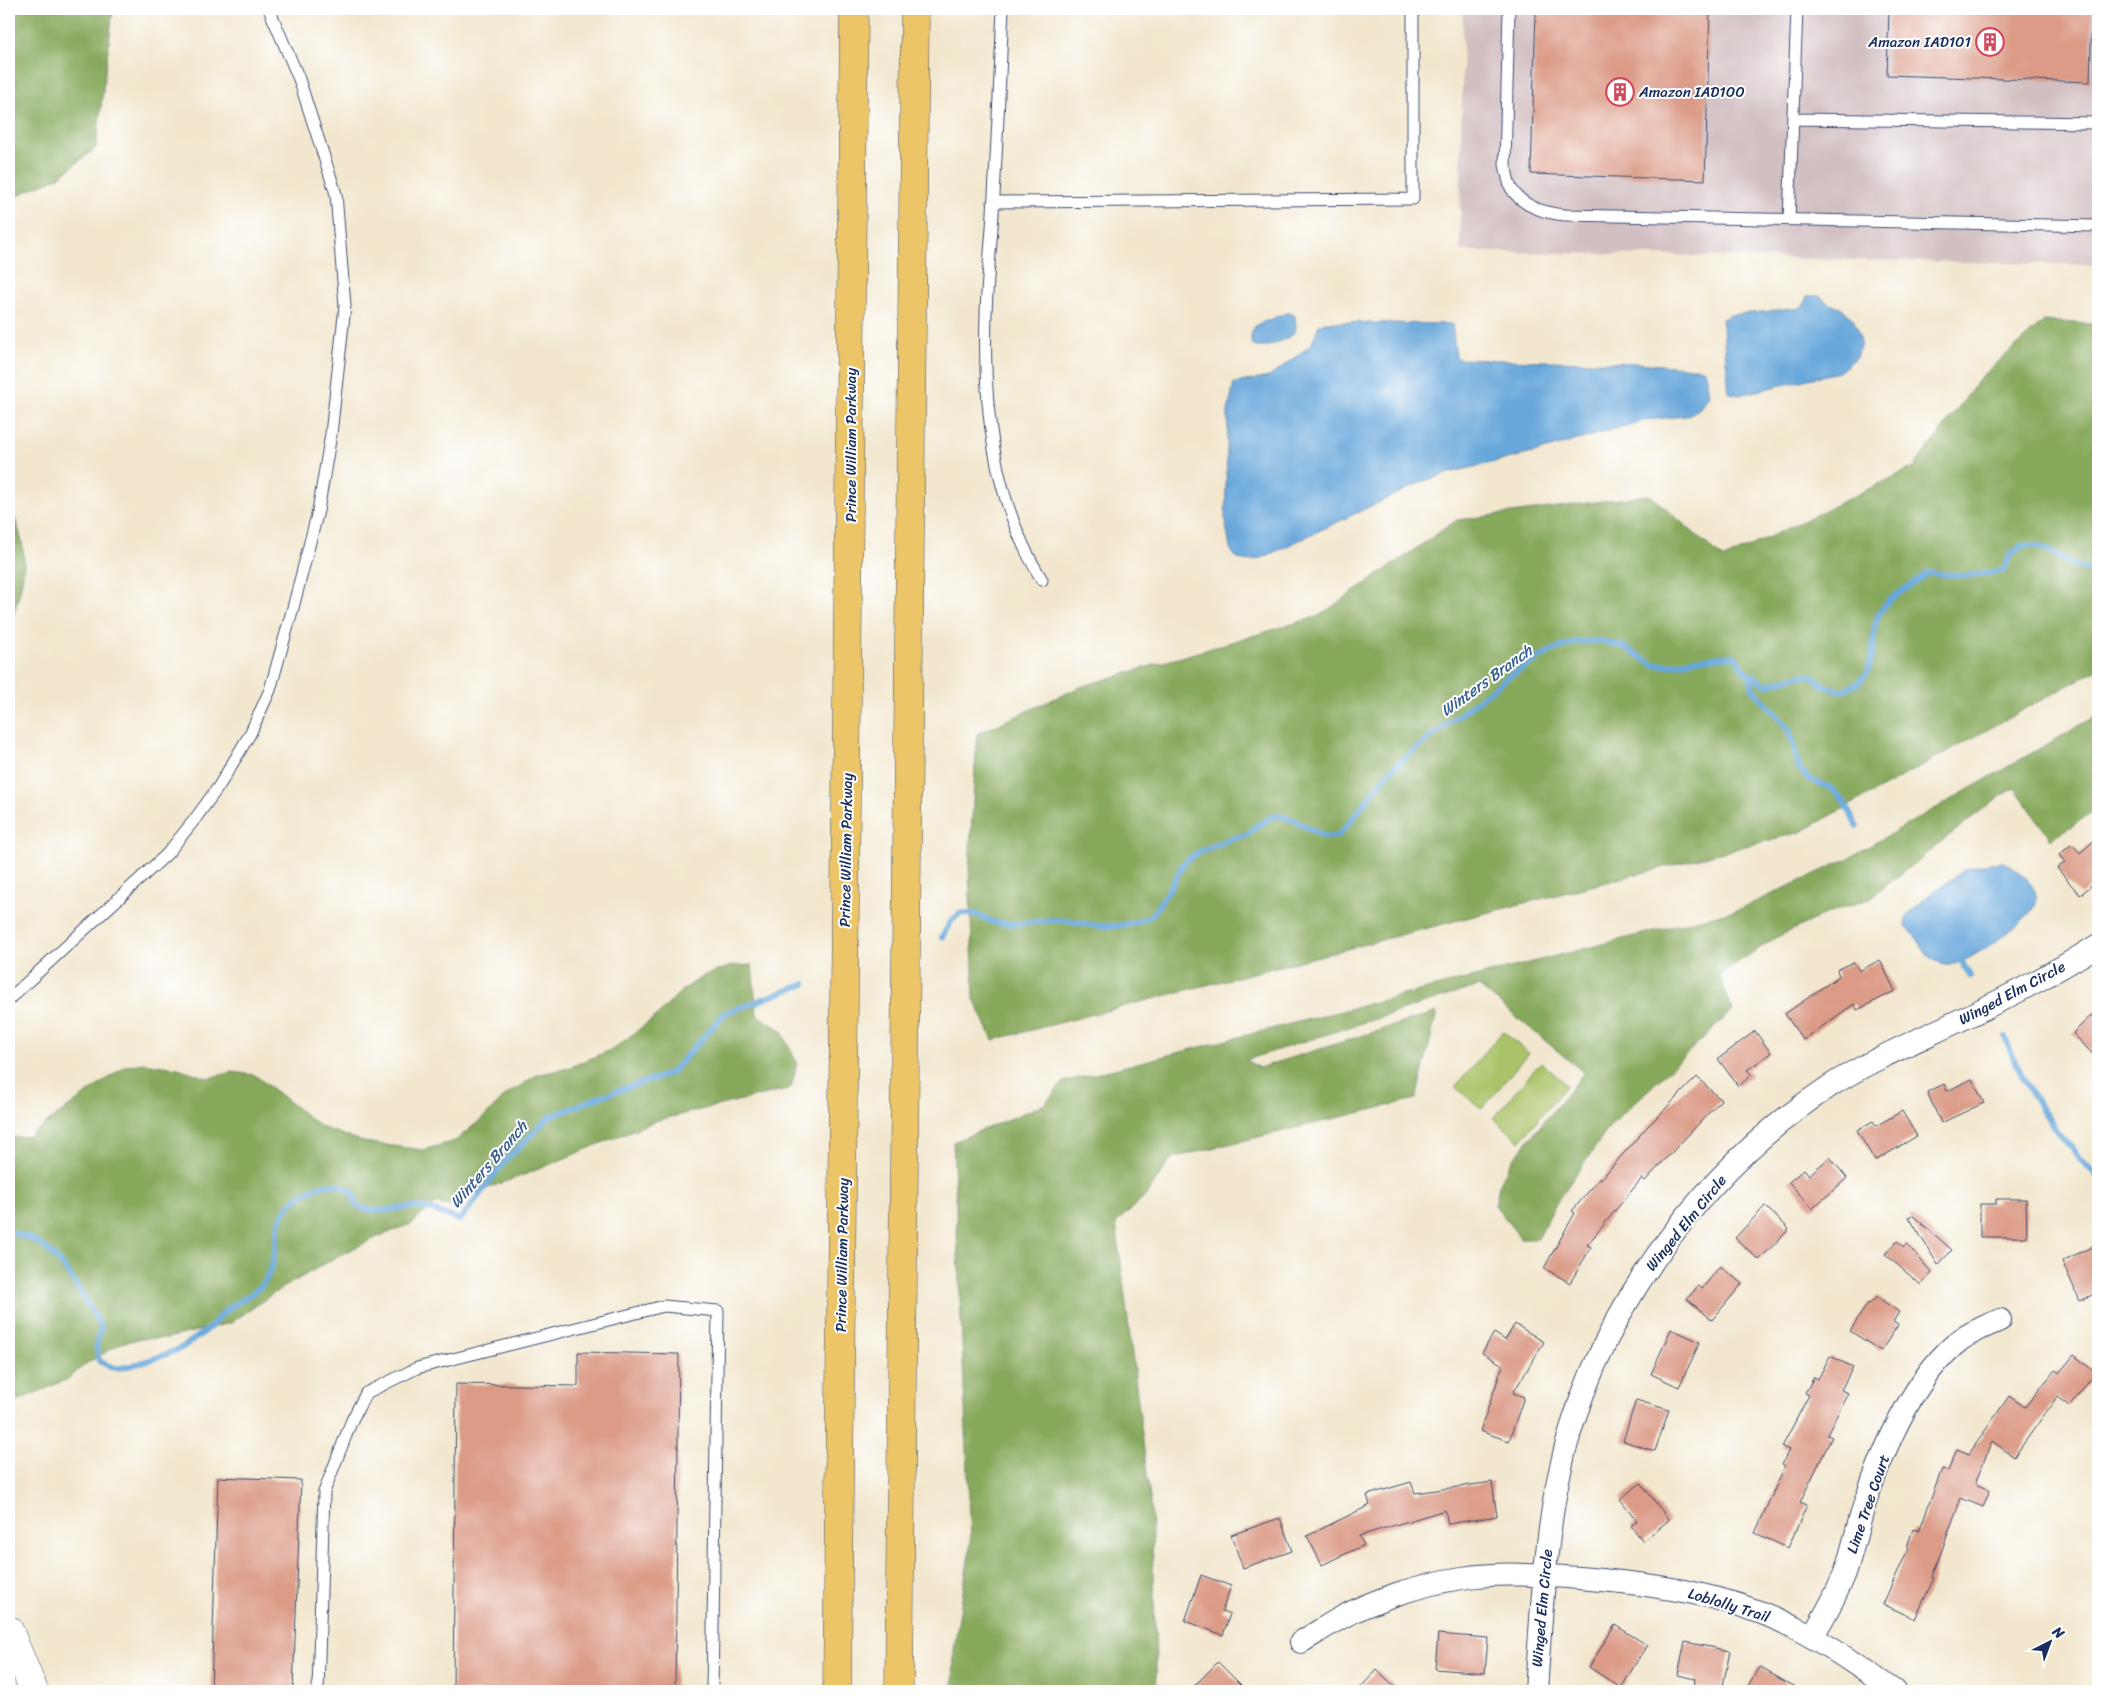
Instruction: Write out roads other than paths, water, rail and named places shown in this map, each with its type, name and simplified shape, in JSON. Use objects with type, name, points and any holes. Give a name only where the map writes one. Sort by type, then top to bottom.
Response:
[{"type":"highway","name":"Prince William Parkway","points":[[837,1691],[854,9]]},
{"type":"highway","points":[[899,1691],[915,9]]},
{"type":"street","name":"Winged Elm Circle","points":[[1536,1691],[1548,1538],[1559,1478],[1574,1420],[1590,1375],[1614,1324],[1644,1275],[1677,1229],[1750,1148],[1789,1115],[1831,1086],[1876,1060],[1990,1006],[2098,945]]},
{"type":"street","name":"Lime Tree Court","points":[[1812,1637],[1828,1610],[1844,1575],[1865,1502],[1879,1466],[1895,1430],[1924,1379],[1941,1358],[1960,1340],[2000,1320]]},
{"type":"street","name":"Loblolly Trail","points":[[1301,1642],[1338,1619],[1381,1600],[1417,1588],[1463,1578],[1544,1575],[1676,1589],[1756,1611],[1812,1637],[1894,1691]]},
{"type":"street","points":[[9,1630],[34,1691]]},
{"type":"lane","points":[[9,1000],[167,854],[219,786],[250,734],[270,690],[294,604],[320,502],[331,434],[345,306],[336,194],[299,78],[269,9]]},
{"type":"lane","points":[[1003,9],[994,202],[986,314],[986,375],[990,429],[1000,478],[1014,524],[1027,554],[1042,580]]},
{"type":"lane","points":[[994,202],[1413,199],[1413,9]]},
{"type":"lane","points":[[1509,9],[1504,165],[1512,188],[1527,203],[1544,213],[1565,216],[2098,226]]},
{"type":"lane","points":[[1789,220],[1797,9]]},
{"type":"lane","points":[[1793,119],[2098,123]]},
{"type":"lane","points":[[318,1691],[324,1492],[352,1420],[366,1393],[417,1368],[664,1306],[718,1312],[712,1691]]},
{"type":"water","points":[[1808,296],[1820,296],[1829,304],[1839,307],[1852,317],[1859,332],[1861,342],[1857,357],[1839,372],[1739,395],[1729,393],[1722,319],[1730,315],[1801,308]]},
{"type":"water","points":[[1289,312],[1295,316],[1296,328],[1293,334],[1270,346],[1257,347],[1253,345],[1251,336],[1256,325]]},
{"type":"water","points":[[1325,322],[1452,324],[1456,357],[1459,359],[1638,363],[1703,369],[1706,372],[1709,396],[1699,409],[1686,416],[1646,420],[1537,452],[1449,473],[1424,481],[1266,556],[1250,561],[1241,560],[1230,548],[1225,519],[1228,411],[1234,383],[1269,377],[1311,345],[1319,325]]},
{"type":"water","points":[[2003,862],[2027,879],[2035,892],[2035,905],[2023,920],[2003,936],[1963,961],[1949,964],[1934,960],[1915,936],[1906,928],[1906,917],[1925,898],[1964,870],[1989,863]]},
{"type":"waterway","name":"Winters Branch","points":[[942,937],[951,921],[961,913],[975,914],[993,922],[1013,924],[1054,920],[1096,926],[1117,926],[1137,922],[1152,915],[1183,864],[1195,854],[1232,838],[1247,835],[1256,826],[1276,815],[1291,819],[1326,837],[1339,835],[1391,770],[1418,747],[1508,677],[1551,651],[1576,642],[1602,641],[1624,647],[1654,665],[1672,665],[1696,659],[1734,656],[1746,672],[1767,685],[1800,675],[1812,676],[1825,686],[1840,691],[1857,684],[1868,672],[1878,615],[1889,600],[1928,573],[1964,576],[2003,571],[2011,554],[2023,545],[2041,547],[2076,566],[2090,570],[2098,569]]},
{"type":"waterway","points":[[1750,675],[1753,689],[1789,729],[1799,768],[1809,779],[1831,788],[1843,800],[1857,826]]},
{"type":"waterway","points":[[1962,962],[1970,976]]},
{"type":"waterway","name":"Winters Branch","points":[[9,1231],[31,1239],[42,1246],[53,1255],[71,1278],[101,1327],[96,1345],[99,1361],[116,1368],[130,1366],[181,1348],[206,1331],[228,1309],[259,1288],[266,1279],[271,1266],[281,1218],[296,1199],[311,1190],[328,1184],[342,1186],[353,1192],[356,1205],[363,1208],[385,1210],[420,1207],[460,1220],[506,1160],[549,1117],[602,1096],[671,1073],[725,1013],[805,984]]},
{"type":"waterway","points":[[2005,1037],[2032,1094],[2069,1146],[2098,1177]]},
{"type":"place","name":"Amazon IAD101","points":[[1990,42]]},
{"type":"place","name":"Amazon IAD100","points":[[1620,92]]}]
